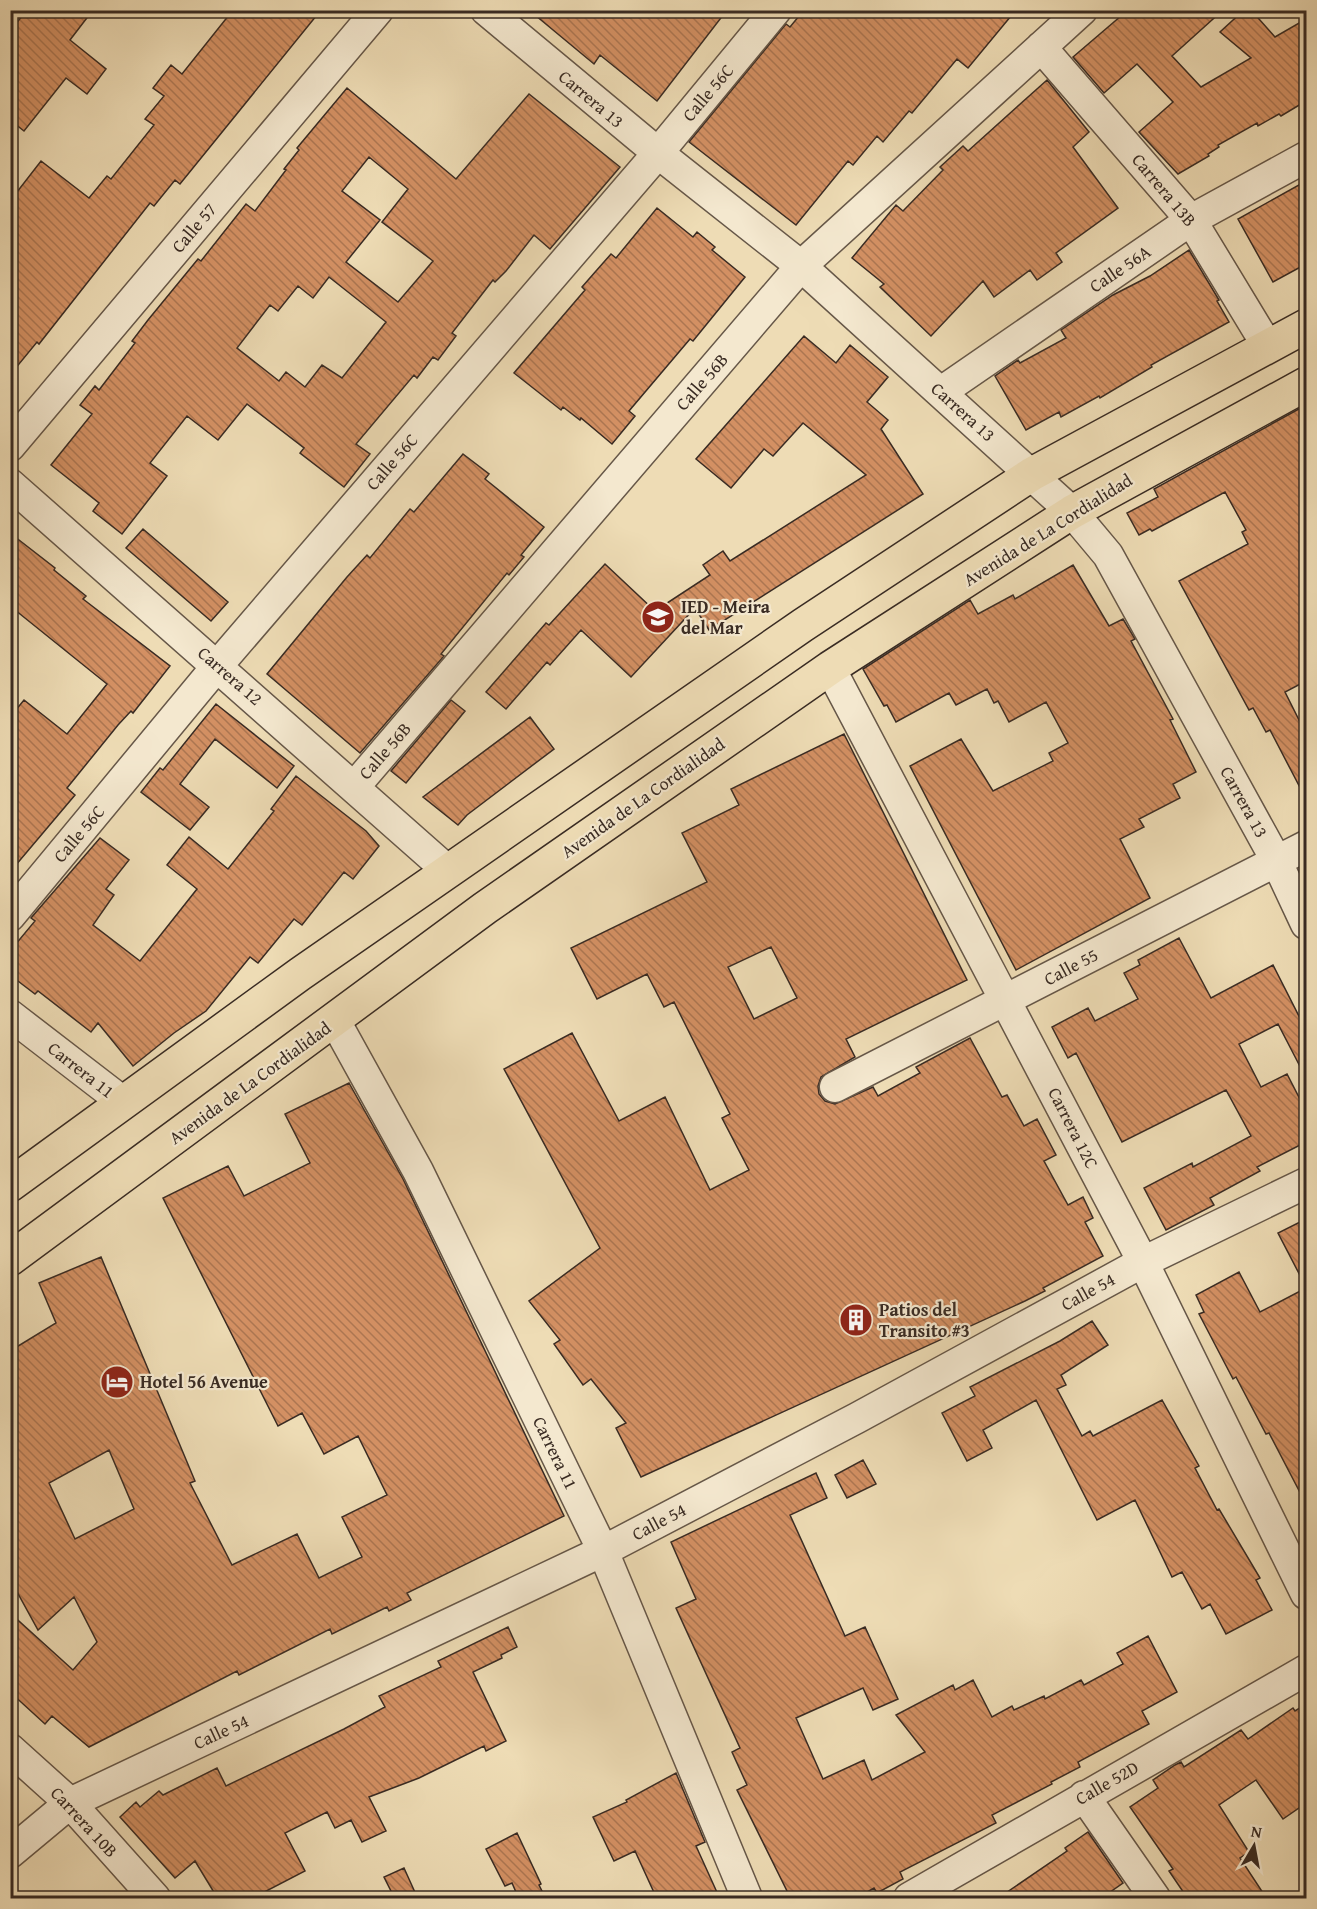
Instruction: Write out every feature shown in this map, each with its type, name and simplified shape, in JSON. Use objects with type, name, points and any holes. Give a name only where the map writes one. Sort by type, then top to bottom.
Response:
[{"type":"main road","points":[[10,1185],[447,870],[803,625],[1032,474],[1306,326]]},
{"type":"main road","name":"Avenida de La Cordialidad","points":[[10,1258],[335,1021],[485,908],[830,668],[1072,512],[1306,384]]},
{"type":"street","name":"Calle 57","points":[[10,446],[378,10]]},
{"type":"street","name":"Carrera 13","points":[[486,10],[658,153],[801,266],[1072,512],[1108,555],[1276,860],[1306,924]]},
{"type":"street","name":"Calle 56C","points":[[10,916],[218,665],[658,153],[776,10]]},
{"type":"street","name":"Calle 56B","points":[[355,786],[801,266],[1082,10]]},
{"type":"street","name":"Carrera 13B","points":[[1041,47],[1191,220],[1268,347]]},
{"type":"street","name":"Calle 56A","points":[[941,392],[1191,220],[1306,157]]},
{"type":"street","name":"Carrera 12","points":[[10,484],[355,786],[447,870]]},
{"type":"street","name":"Carrera 12C","points":[[830,668],[1143,1262],[1306,1594]]},
{"type":"street","name":"Calle 55","points":[[835,1087],[1306,846]]},
{"type":"street","name":"Carrera 11","points":[[10,1015],[123,1102]]},
{"type":"street","name":"Carrera 11","points":[[335,1021],[418,1171],[603,1551],[747,1899]]},
{"type":"street","name":"Calle 54","points":[[10,1853],[70,1803],[603,1551],[857,1418],[1143,1262],[1306,1183]]},
{"type":"street","name":"Calle 52D","points":[[909,1899],[1306,1670]]},
{"type":"street","name":"Carrera 10B","points":[[10,1749],[70,1803],[154,1899]]},
{"type":"street","points":[[1084,1796],[1155,1899]]},
{"type":"building","points":[[27,10],[93,10],[70,40],[106,69],[87,94],[66,78],[24,131],[10,120],[10,31]]},
{"type":"building","points":[[233,10],[321,10],[180,184],[175,180],[154,206],[150,203],[39,344],[37,342],[10,375],[10,201],[41,161],[89,198],[107,176],[111,179],[154,125],[145,119],[164,96],[153,88],[171,65],[182,74]]},
{"type":"building","points":[[529,10],[727,10],[657,101],[600,55],[594,64]]},
{"type":"building","points":[[804,10],[1016,10],[968,68],[957,59],[912,113],[909,111],[883,142],[877,136],[853,165],[848,161],[796,225],[689,142],[786,24],[790,27]]},
{"type":"building","points":[[1128,10],[1223,10],[1172,56],[1201,87],[1251,58],[1220,32],[1244,10],[1251,10],[1275,37],[1306,19],[1306,101],[1281,116],[1279,114],[1258,126],[1257,123],[1218,145],[1219,147],[1208,154],[1209,156],[1178,174],[1139,132],[1173,102],[1137,64],[1104,93],[1073,57]]},
{"type":"building","points":[[1047,80],[1089,132],[1073,147],[1118,208],[1056,253],[1062,262],[1037,280],[1030,270],[994,297],[983,281],[931,336],[880,287],[884,284],[852,258],[896,205],[903,211],[943,170],[940,167],[963,146],[968,151]]},
{"type":"building","points":[[347,88],[456,179],[529,94],[620,167],[550,249],[534,235],[506,271],[495,282],[493,280],[452,333],[456,336],[438,360],[433,357],[417,378],[414,375],[356,444],[370,454],[344,487],[300,453],[304,448],[247,404],[218,440],[187,416],[150,463],[167,476],[122,534],[93,511],[99,503],[51,465],[92,414],[80,405],[95,386],[99,390],[135,343],[132,341],[148,320],[198,259],[201,261],[246,204],[255,211],[286,170],[284,169],[299,150],[297,148]],"holes":[[[369,157],[408,189],[382,222],[433,261],[398,302],[346,262],[380,220],[342,191]],[[329,277],[386,322],[342,378],[322,365],[305,387],[286,372],[279,381],[237,348],[270,305],[278,311],[298,286],[313,298]]]},
{"type":"building","points":[[1306,181],[1306,264],[1273,282],[1238,219]]},
{"type":"building","points":[[657,208],[693,237],[697,232],[715,247],[712,250],[745,277],[693,341],[690,339],[629,411],[635,416],[612,444],[581,418],[580,420],[563,407],[561,410],[514,373],[585,290],[582,287],[611,254],[616,258]]},
{"type":"building","points":[[1189,250],[1219,300],[1217,301],[1229,322],[1151,365],[1152,367],[1100,398],[1099,396],[1061,417],[1059,412],[1026,430],[995,376],[1018,360],[1020,363],[1066,338],[1061,330],[1113,295],[1150,276]]},
{"type":"building","points":[[804,336],[836,363],[850,345],[888,377],[867,402],[888,420],[881,429],[923,494],[709,630],[695,608],[631,677],[581,630],[550,665],[547,662],[506,709],[486,692],[546,623],[549,625],[605,564],[655,611],[710,575],[703,565],[723,551],[730,561],[866,475],[803,423],[773,456],[764,449],[731,488],[696,459]]},
{"type":"building","points":[[1306,405],[1306,681],[1285,692],[1306,734],[1306,799],[1270,730],[1266,732],[1253,708],[1249,710],[1179,581],[1248,544],[1242,532],[1246,530],[1225,492],[1152,531],[1150,529],[1139,535],[1127,513],[1158,497],[1154,489]]},
{"type":"building","points":[[463,454],[489,474],[485,479],[544,527],[521,555],[524,557],[509,575],[507,573],[441,654],[444,656],[360,753],[267,674],[347,577],[367,555],[370,558],[410,509],[414,512]]},
{"type":"building","points":[[143,529],[228,602],[211,621],[126,548]]},
{"type":"building","points":[[10,533],[86,596],[83,599],[170,666],[133,713],[131,711],[118,725],[67,788],[75,795],[10,872],[10,717],[24,700],[67,734],[107,684],[10,606]]},
{"type":"building","points":[[1073,565],[1109,626],[1123,619],[1135,639],[1131,641],[1173,719],[1170,720],[1196,772],[1173,784],[1180,798],[1139,819],[1144,827],[1120,839],[1150,898],[1016,970],[910,766],[961,739],[993,791],[1053,761],[1049,753],[1068,743],[1046,702],[1009,722],[998,701],[994,703],[987,689],[956,705],[949,693],[896,722],[863,669],[970,600],[978,614],[1013,595],[1015,599]]},
{"type":"building","points":[[451,700],[465,711],[406,783],[391,771]]},
{"type":"building","points":[[216,704],[294,766],[277,788],[215,739],[180,784],[209,807],[190,830],[141,792],[160,768],[163,770]]},
{"type":"building","points":[[530,717],[554,749],[467,815],[458,825],[423,797]]},
{"type":"building","points":[[844,734],[967,980],[846,1039],[855,1057],[821,1077],[818,1086],[819,1094],[825,1101],[835,1104],[873,1087],[878,1096],[920,1073],[916,1067],[970,1038],[1002,1097],[1007,1095],[1024,1126],[1037,1119],[1056,1155],[1044,1161],[1068,1205],[1083,1197],[1093,1218],[1085,1222],[1103,1256],[1043,1288],[1045,1291],[1025,1301],[641,1477],[616,1428],[626,1423],[591,1379],[583,1385],[554,1344],[560,1340],[529,1301],[600,1248],[504,1069],[572,1033],[619,1121],[665,1097],[710,1190],[749,1170],[722,1118],[730,1114],[674,1002],[664,1007],[647,974],[597,999],[571,948],[707,882],[682,833],[739,805],[731,789]],"holes":[[[771,947],[797,998],[754,1019],[728,967]]]},
{"type":"building","points":[[296,776],[366,831],[379,846],[353,879],[344,872],[302,925],[294,919],[258,963],[250,957],[206,1011],[133,1066],[98,1023],[91,1032],[38,991],[35,994],[10,975],[10,951],[35,921],[31,918],[100,838],[129,860],[106,889],[114,895],[93,925],[140,961],[197,889],[167,865],[189,837],[228,869],[274,811],[271,809]]},
{"type":"building","points":[[1179,938],[1211,998],[1273,965],[1306,1030],[1306,1078],[1278,1024],[1239,1044],[1261,1087],[1287,1074],[1306,1111],[1306,1142],[1257,1167],[1260,1171],[1210,1198],[1214,1205],[1166,1230],[1144,1188],[1192,1163],[1193,1167],[1251,1136],[1226,1090],[1122,1142],[1076,1053],[1068,1058],[1052,1027],[1088,1008],[1095,1021],[1138,999],[1124,973],[1140,965],[1138,960]]},
{"type":"building","points":[[349,1083],[403,1179],[564,1516],[407,1593],[411,1600],[389,1611],[387,1607],[332,1634],[330,1629],[239,1675],[237,1671],[89,1747],[52,1716],[45,1724],[10,1692],[10,1613],[73,1670],[97,1642],[74,1597],[38,1630],[10,1579],[10,1351],[56,1323],[39,1283],[101,1257],[195,1481],[190,1483],[232,1565],[297,1534],[319,1578],[362,1557],[342,1517],[387,1495],[358,1436],[324,1454],[302,1413],[278,1426],[163,1198],[228,1166],[244,1196],[310,1163],[285,1114]],"holes":[[[109,1450],[134,1509],[75,1539],[49,1483]]]},
{"type":"building","points":[[1306,1219],[1306,1287],[1278,1233]]},
{"type":"building","points":[[1239,1272],[1260,1312],[1306,1288],[1306,1504],[1269,1433],[1266,1434],[1236,1377],[1233,1379],[1199,1314],[1204,1312],[1196,1295]]},
{"type":"building","points":[[1092,1321],[1108,1345],[1061,1375],[1066,1385],[1057,1389],[1082,1436],[1090,1431],[1093,1436],[1162,1400],[1199,1466],[1195,1468],[1217,1510],[1219,1509],[1260,1578],[1256,1580],[1272,1610],[1226,1634],[1210,1604],[1202,1609],[1182,1572],[1172,1577],[1135,1500],[1097,1520],[1036,1400],[983,1430],[992,1448],[967,1461],[942,1413],[975,1396],[970,1387],[1060,1341]]},
{"type":"building","points":[[863,1460],[876,1484],[847,1498],[835,1475]]},
{"type":"building","points":[[816,1473],[827,1498],[790,1515],[845,1636],[865,1627],[898,1699],[873,1710],[863,1688],[796,1718],[823,1779],[864,1760],[872,1780],[925,1752],[896,1715],[953,1685],[955,1690],[973,1680],[992,1717],[1012,1706],[1014,1710],[1044,1696],[1045,1699],[1081,1680],[1084,1685],[1123,1664],[1117,1653],[1148,1636],[1177,1692],[1142,1711],[1149,1724],[1078,1762],[1080,1767],[1051,1782],[1052,1784],[992,1815],[996,1823],[900,1872],[903,1879],[877,1893],[874,1888],[855,1899],[791,1899],[737,1790],[747,1785],[732,1752],[740,1748],[676,1608],[696,1599],[671,1542]]},
{"type":"building","points":[[508,1627],[517,1647],[501,1655],[502,1658],[473,1672],[506,1741],[486,1751],[484,1746],[419,1778],[369,1797],[386,1831],[362,1842],[351,1820],[335,1828],[327,1812],[285,1833],[305,1871],[251,1899],[218,1899],[195,1861],[175,1878],[120,1817],[136,1802],[140,1807],[159,1791],[163,1795],[217,1768],[226,1786],[344,1729],[385,1707],[379,1696],[441,1667],[438,1661]]},
{"type":"building","points":[[1306,1704],[1306,1803],[1283,1819],[1256,1780],[1219,1805],[1249,1852],[1240,1858],[1267,1899],[1188,1899],[1169,1871],[1173,1869],[1130,1807],[1158,1788],[1153,1780],[1175,1765],[1181,1762],[1184,1767],[1241,1730],[1248,1739],[1293,1708],[1295,1711]]},
{"type":"building","points":[[676,1773],[705,1842],[696,1846],[720,1899],[657,1899],[635,1851],[614,1861],[593,1817],[627,1802],[626,1800]]},
{"type":"building","points":[[1088,1832],[1123,1883],[1100,1899],[997,1899],[1067,1851],[1065,1848]]},
{"type":"building","points":[[517,1833],[546,1899],[519,1899],[512,1883],[505,1886],[486,1849]]},
{"type":"building","points":[[404,1868],[418,1899],[395,1899],[384,1877]]},
{"type":"place","name":"IED - Meira del Mar","points":[[658,617]]},
{"type":"place","name":"Patios del Transito #3","points":[[856,1320]]},
{"type":"place","name":"Hotel 56 Avenue","points":[[117,1382]]}]
